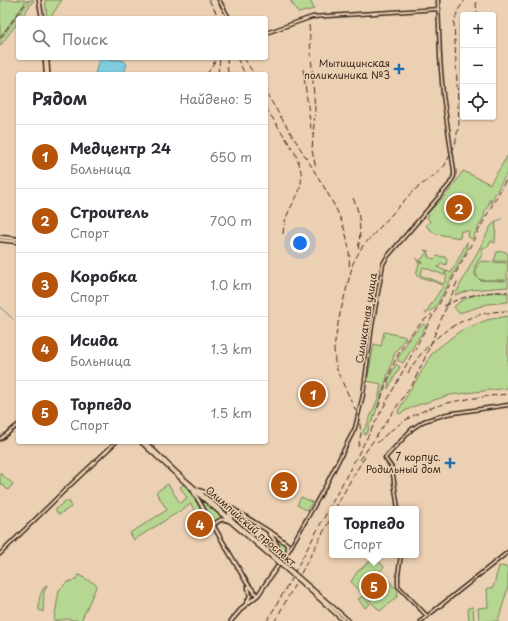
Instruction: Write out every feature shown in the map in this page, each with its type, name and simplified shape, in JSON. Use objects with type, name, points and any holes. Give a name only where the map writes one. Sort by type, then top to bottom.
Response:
[{"type":"main road","points":[[39,0],[42,16]]},
{"type":"main road","points":[[46,60],[47,72]]},
{"type":"main road","points":[[0,239],[16,241]]},
{"type":"main road","name":"Олимпийский проспект","points":[[143,444],[191,488],[233,522]]},
{"type":"main road","name":"Олимпийский проспект","points":[[147,444],[175,471],[233,522],[349,621]]},
{"type":"main road","points":[[191,488],[247,583],[256,594],[255,598]]},
{"type":"main road","points":[[196,489],[207,493],[287,544],[287,552],[262,590],[231,621]]},
{"type":"main road","points":[[233,522],[229,514],[231,511],[235,512]]},
{"type":"main road","points":[[214,526],[218,521],[222,520],[233,522]]},
{"type":"main road","points":[[267,531],[273,538],[277,547],[280,562]]},
{"type":"main road","points":[[277,547],[278,542],[281,540],[283,541]]},
{"type":"main road","points":[[278,552],[287,552]]},
{"type":"main road","points":[[247,583],[251,599],[255,598]]},
{"type":"main road","points":[[243,608],[250,595],[254,592],[262,590]]},
{"type":"main road","name":"Олимпийский проспект","points":[[312,590],[344,621]]},
{"type":"street","points":[[219,0],[229,16]]},
{"type":"street","name":"Силикатная улица","points":[[287,552],[326,485],[355,428],[362,395],[383,264],[387,257],[449,185],[454,174],[443,93],[438,0]]},
{"type":"street","points":[[268,32],[314,17],[439,9]]},
{"type":"street","points":[[398,506],[392,468],[385,458],[412,429],[424,421],[447,414],[508,404]]},
{"type":"street","points":[[0,439],[16,427]]},
{"type":"street","points":[[0,554],[112,444]]},
{"type":"street","points":[[287,544],[293,543]]},
{"type":"street","points":[[421,621],[508,552]]},
{"type":"street","points":[[401,558],[398,581],[399,587],[428,616]]},
{"type":"green space","points":[[0,0],[25,0],[25,3],[0,37]]},
{"type":"green space","points":[[30,0],[34,0],[22,16],[18,16]]},
{"type":"green space","points":[[45,0],[62,0],[51,16],[47,16]]},
{"type":"green space","points":[[290,0],[310,0],[314,9],[298,13]]},
{"type":"green space","points":[[16,19],[16,25],[0,46],[0,40]]},
{"type":"green space","points":[[508,155],[508,171],[491,204],[491,199],[489,200],[489,204],[484,213],[485,215],[472,239],[468,237],[469,231],[461,231],[460,238],[436,234],[426,226],[430,221],[427,218],[429,215],[428,213],[450,190],[463,171],[490,184]]},
{"type":"green space","points":[[496,222],[495,243],[491,241],[488,247],[482,248],[482,255],[475,266],[475,275],[480,280],[477,275],[476,268],[481,261],[506,263],[505,261],[494,261],[497,252],[504,251],[508,254],[508,287],[471,290],[455,295],[491,226]],"holes":[[[480,280],[506,280],[505,281]]]},
{"type":"green space","points":[[467,242],[467,249],[435,308],[425,314],[443,286],[417,276],[416,274],[419,264],[416,258],[420,261],[427,252],[424,250],[429,251],[428,257],[434,259],[437,256],[445,257],[447,260],[446,265],[441,263],[439,267],[437,267],[446,271],[444,275],[423,267],[420,275],[444,284],[447,271],[451,273]]},
{"type":"green space","points":[[495,292],[508,293],[508,302],[488,304],[459,313],[454,307],[463,300],[478,294]]},
{"type":"green space","points":[[508,316],[508,388],[450,395],[415,406],[399,414],[398,411],[433,352],[460,331],[487,320]]},
{"type":"green space","points":[[423,324],[426,326],[403,363],[397,360],[411,336]]},
{"type":"green space","points":[[384,332],[406,337],[395,353],[373,420],[365,435],[363,431],[379,396],[381,384],[367,381],[374,344],[381,346]]},
{"type":"green space","points":[[396,364],[400,367],[388,389],[389,379]]},
{"type":"green space","points":[[0,473],[13,484],[8,490],[0,483]]},
{"type":"green space","points":[[168,484],[180,503],[187,498],[180,487],[185,484],[211,526],[206,530],[191,504],[134,540],[130,533],[167,510],[156,492]]},
{"type":"green space","points":[[205,495],[231,510],[228,513],[228,516]]},
{"type":"green space","points":[[301,497],[312,502],[307,510],[297,505]]},
{"type":"green space","points":[[202,499],[224,518],[214,524],[201,500]]},
{"type":"green space","points":[[65,501],[70,502],[71,507],[58,514],[56,509]]},
{"type":"green space","points":[[283,542],[288,547],[283,552],[278,547]]},
{"type":"green space","points":[[374,558],[376,558],[384,567],[380,571],[398,591],[397,597],[380,611],[351,582],[357,572]]},
{"type":"green space","points":[[499,566],[507,567],[508,569],[508,587],[498,621],[479,621],[478,608],[488,607],[487,588],[493,588]]},
{"type":"green space","points":[[79,575],[97,585],[81,621],[68,619],[54,621],[59,590],[66,583],[76,579]]},
{"type":"green space","points":[[47,585],[44,592],[43,612],[39,610],[39,600],[42,591]]},
{"type":"green space","points":[[363,596],[370,604],[365,608],[358,599]]},
{"type":"green space","points":[[473,607],[474,621],[469,621],[468,608]]},
{"type":"water","points":[[99,60],[123,60],[127,64],[125,72],[96,72]]},
{"type":"waterway","points":[[493,222],[502,219]]},
{"type":"waterway","points":[[0,307],[13,319]]},
{"type":"railway","points":[[16,16],[28,0]]},
{"type":"railway","points":[[209,0],[218,16]]},
{"type":"railway","points":[[358,447],[361,434],[359,417],[338,373],[335,362],[334,348],[339,318],[353,263],[362,247],[413,191],[440,171],[445,165],[455,145],[459,123],[454,23],[458,10],[465,0]]},
{"type":"railway","points":[[476,2],[477,12]]},
{"type":"railway","points":[[0,38],[16,16]]},
{"type":"railway","points":[[309,25],[315,111],[312,150],[316,168]]},
{"type":"railway","points":[[208,72],[216,60]]},
{"type":"railway","points":[[218,72],[220,60]]},
{"type":"railway","points":[[227,60],[228,72]]},
{"type":"railway","points":[[238,60],[244,72]]},
{"type":"railway","points":[[245,60],[253,72]]},
{"type":"railway","points":[[303,69],[311,129]]},
{"type":"railway","points":[[268,96],[325,188],[338,213],[347,240],[349,268]]},
{"type":"railway","points":[[268,111],[292,148]]},
{"type":"railway","points":[[283,234],[285,222],[300,187],[300,166],[294,151]]},
{"type":"railway","points":[[330,506],[508,176]]},
{"type":"railway","points":[[353,198],[358,210],[360,224],[358,250]]},
{"type":"railway","points":[[360,460],[413,383],[458,280]]},
{"type":"railway","points":[[444,306],[475,294],[508,292]]},
{"type":"railway","points":[[408,373],[426,348],[450,328],[477,315],[508,311]]},
{"type":"railway","points":[[378,408],[397,356],[403,345],[420,324],[432,314]]},
{"type":"railway","points":[[377,443],[407,419],[438,406],[471,399],[508,394]]},
{"type":"railway","points":[[337,506],[365,457]]},
{"type":"railway","points":[[267,621],[329,508]]},
{"type":"railway","points":[[275,621],[329,522]]},
{"type":"place","name":"Мытищинская поликлиника №3","points":[[399,69]]},
{"type":"place","name":"Строитель","points":[[459,208]]},
{"type":"place","name":"Медцентр 24","points":[[313,394]]},
{"type":"place","name":"7 корпус. Родильный дом","points":[[450,463]]},
{"type":"place","name":"Коробка","points":[[284,485]]},
{"type":"place","name":"Исида","points":[[200,524]]},
{"type":"place","name":"Торпедо","points":[[374,586]]}]
